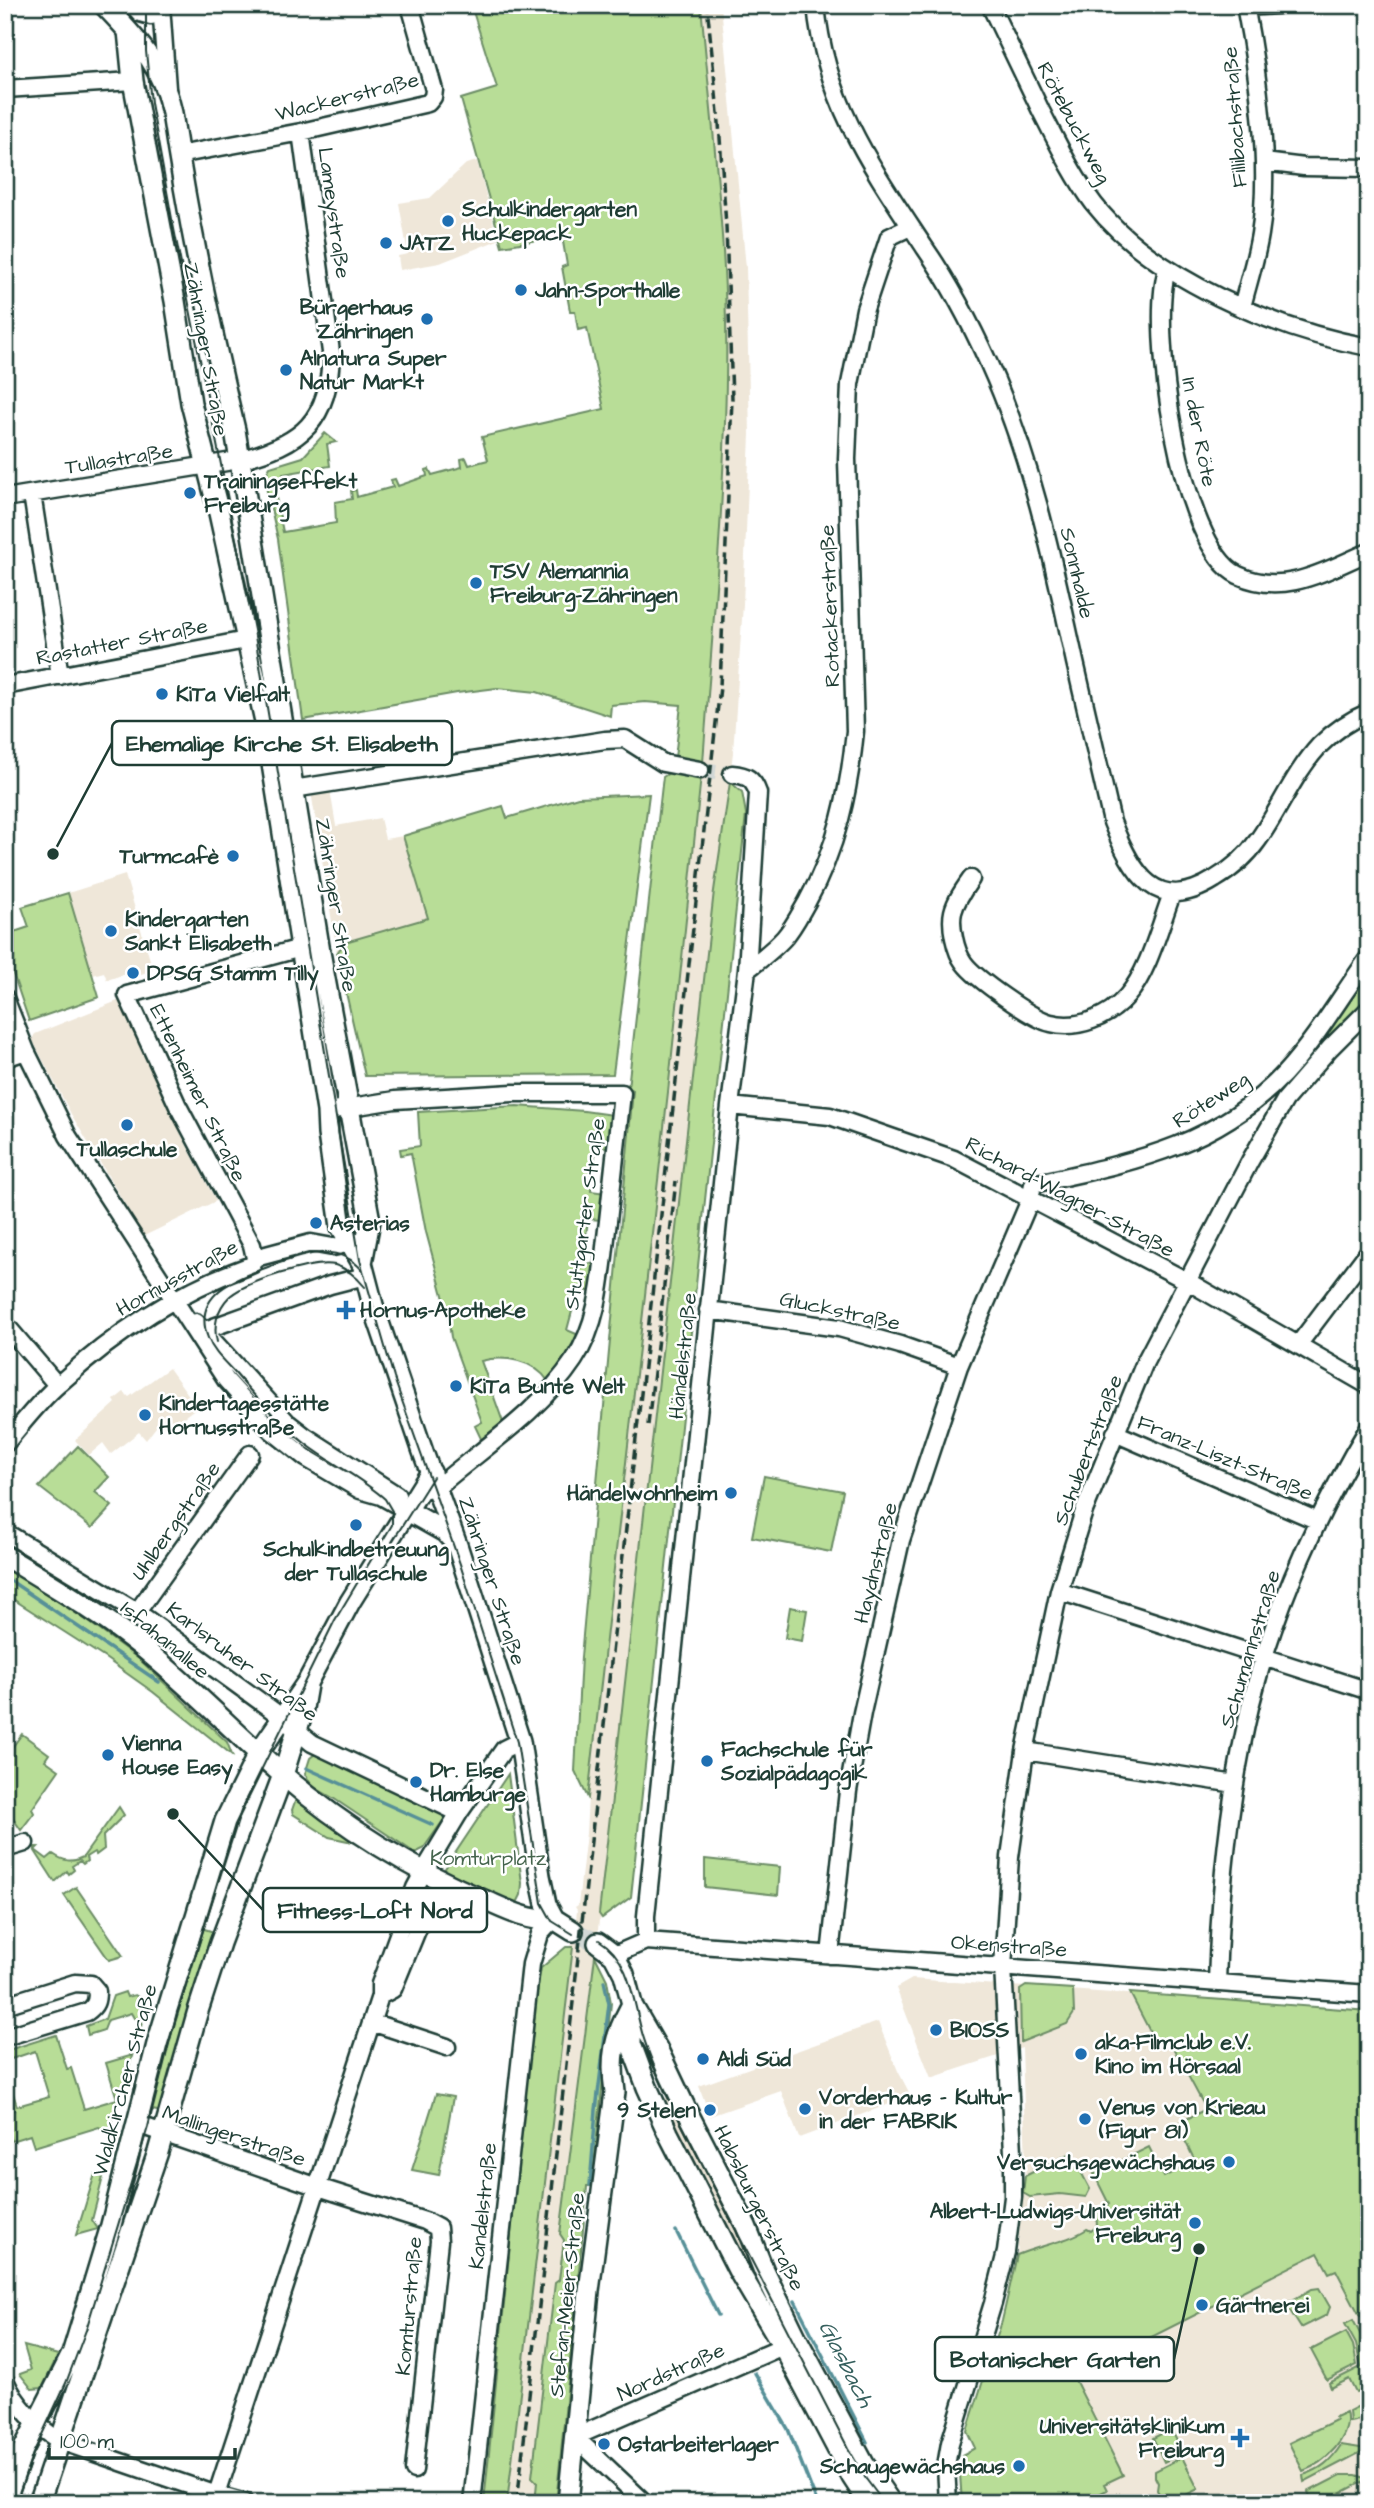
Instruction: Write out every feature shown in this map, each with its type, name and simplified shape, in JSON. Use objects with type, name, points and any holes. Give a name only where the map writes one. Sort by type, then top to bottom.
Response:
[{"type":"main road","points":[[104,5],[151,58],[167,90]]},
{"type":"main road","name":"Zähringer Straße","points":[[128,31],[133,81],[175,301],[191,403],[219,513],[266,726],[327,1111],[341,1227],[363,1269],[421,1492],[457,1545],[520,1741],[542,1891],[553,1920]]},
{"type":"main road","name":"Zähringer Straße","points":[[167,90],[204,294],[235,430],[293,789],[370,1221],[350,1243]]},
{"type":"main road","points":[[421,1492],[445,1532],[457,1545]]},
{"type":"main road","name":"Waldkircher Straße","points":[[5,2501],[23,2451],[72,2354],[110,2229],[160,2033],[225,1821],[259,1752],[308,1681],[350,1602],[421,1492]]},
{"type":"main road","name":"Isfahanallee","points":[[5,1556],[120,1630],[184,1684],[283,1775]]},
{"type":"main road","name":"Waldkircher Straße","points":[[39,2503],[164,2133],[210,1971],[283,1775],[297,1731],[308,1681]]},
{"type":"main road","points":[[283,1775],[331,1812],[408,1864],[459,1890],[519,1915],[553,1920],[573,1931]]},
{"type":"main road","name":"Habsburgerstraße","points":[[598,1943],[614,1955],[624,1974],[634,2008],[657,2048],[746,2226],[764,2271],[864,2464],[891,2503]]},
{"type":"main road","name":"Stefan-Meier-Straße","points":[[615,2092],[642,2048],[643,2038],[634,2008]]},
{"type":"main road","name":"Stefan-Meier-Straße","points":[[568,2503],[589,2291],[615,2092],[612,2074],[615,2045],[619,2027],[634,2008]]},
{"type":"main road","name":"Habsburgerstraße","points":[[636,2060],[653,2101],[742,2278],[783,2346],[852,2477],[869,2503]]},
{"type":"main road","points":[[653,2101],[665,2092],[677,2090]]},
{"type":"main road","points":[[742,2278],[754,2278],[764,2271]]},
{"type":"street","name":"Zähringer Straße","points":[[128,31],[130,5]]},
{"type":"street","name":"Zähringer Straße","points":[[130,5],[140,13],[151,16],[161,5]]},
{"type":"street","name":"Zähringer Straße","points":[[161,5],[167,90]]},
{"type":"street","name":"Wackerstraße","points":[[178,155],[301,132],[428,103],[434,90],[410,5]]},
{"type":"street","name":"Sonnhalde","points":[[816,5],[830,79],[840,105],[866,157],[949,286],[989,363],[1030,470],[1055,566],[1115,831],[1122,849],[1143,880],[1156,890],[1172,894]]},
{"type":"street","name":"Rötebuckweg","points":[[990,5],[1059,146],[1094,203],[1112,223],[1167,270],[1242,307],[1298,330],[1369,347]]},
{"type":"street","points":[[1245,6],[1278,5]]},
{"type":"street","name":"Fillibachstraße","points":[[1242,307],[1260,234],[1264,162],[1245,6]]},
{"type":"street","points":[[5,89],[133,81]]},
{"type":"street","name":"Lameystraße","points":[[239,460],[272,451],[305,431],[316,417],[329,382],[329,331],[301,132]]},
{"type":"street","points":[[1264,162],[1304,167],[1369,168]]},
{"type":"street","name":"Rotackerstraße","points":[[747,970],[785,938],[798,918],[828,858],[843,816],[851,775],[855,731],[846,459],[850,384],[865,309],[889,237],[910,227]]},
{"type":"street","name":"In der Röte","points":[[1167,270],[1162,288],[1165,365],[1171,415],[1180,464],[1195,512],[1216,557],[1237,575],[1273,585],[1297,582],[1369,552]]},
{"type":"street","name":"Tullastraße","points":[[5,498],[239,460]]},
{"type":"street","points":[[32,494],[60,676]]},
{"type":"street","name":"Rastatter Straße","points":[[5,686],[246,640]]},
{"type":"street","points":[[971,879],[957,900],[952,914],[956,944],[964,963],[1034,1017],[1066,1025],[1082,1024],[1107,1014],[1127,996],[1141,974],[1172,894],[1187,893],[1204,886],[1227,872],[1245,856],[1258,841],[1303,767],[1320,746],[1335,731],[1369,712]]},
{"type":"street","points":[[293,789],[625,739],[663,763],[700,769]]},
{"type":"street","name":"Händelstraße","points":[[646,1941],[646,1916],[708,1310],[747,970],[758,793],[749,777],[732,774]]},
{"type":"street","name":"Ettenheimer Straße","points":[[255,1258],[253,1245],[178,1106],[127,995],[301,948]]},
{"type":"street","name":"Röteweg","points":[[1030,1200],[1033,1184],[1143,1158],[1177,1147],[1227,1121],[1283,1075],[1313,1038],[1369,957]]},
{"type":"street","points":[[5,998],[26,1051],[68,1136],[174,1300],[199,1332],[304,1436],[359,1473],[421,1492]]},
{"type":"street","name":"Schubertstraße","points":[[948,2503],[946,2466],[950,2444],[993,2303],[1006,2252],[1013,2197],[1003,1967],[1010,1857],[1025,1751],[1059,1591],[1084,1511],[1115,1433],[1145,1362],[1187,1281],[1285,1100],[1329,1048],[1369,1009]]},
{"type":"street","points":[[5,1058],[26,1051]]},
{"type":"street","name":"Stuttgarter Straße","points":[[348,1109],[395,1100],[513,1093],[622,1093],[600,1290],[588,1333],[576,1357],[540,1400],[512,1427],[421,1492]]},
{"type":"street","name":"Richard-Wagner-Straße","points":[[730,1106],[830,1116],[954,1159],[1187,1281],[1369,1386]]},
{"type":"street","points":[[327,1111],[348,1109]]},
{"type":"street","name":"Haydnstraße","points":[[830,1955],[848,1791],[862,1713],[901,1540],[959,1366],[1030,1200]]},
{"type":"street","name":"Hornusstraße","points":[[5,1444],[57,1385],[126,1330],[174,1300],[204,1283],[253,1264],[255,1258],[312,1243],[350,1243]]},
{"type":"street","points":[[1297,1345],[1369,1251]]},
{"type":"street","points":[[199,1332],[330,1285],[363,1269]]},
{"type":"street","name":"Gluckstraße","points":[[708,1310],[839,1328],[900,1345],[959,1366]]},
{"type":"street","points":[[5,1324],[57,1385]]},
{"type":"street","points":[[199,1332],[226,1380],[267,1435],[360,1490],[382,1496],[421,1492]]},
{"type":"street","name":"Schumannstraße","points":[[1217,1982],[1226,1854],[1235,1784],[1251,1704],[1294,1576],[1318,1521],[1369,1427]]},
{"type":"street","name":"Franz-Liszt-Straße","points":[[1115,1433],[1318,1521]]},
{"type":"street","name":"Uhlbergstraße","points":[[137,1612],[250,1454]]},
{"type":"street","name":"Karlsruher Straße","points":[[5,1532],[137,1612],[282,1717],[312,1743],[459,1813]]},
{"type":"street","points":[[1059,1591],[1369,1691]]},
{"type":"street","points":[[216,2499],[380,1996],[380,1984],[411,1900],[424,1871],[459,1813],[504,1749],[520,1741]]},
{"type":"street","points":[[1025,1751],[1235,1784]]},
{"type":"street","points":[[5,1849],[26,1843]]},
{"type":"street","points":[[380,1996],[393,1989],[427,1906],[435,1898],[459,1890]]},
{"type":"street","points":[[411,1900],[424,1901],[427,1906]]},
{"type":"street","name":"Kandelstraße","points":[[472,2503],[531,1964],[540,1934],[553,1920]]},
{"type":"street","points":[[624,1974],[629,1961],[646,1941]]},
{"type":"street","name":"Okenstraße","points":[[614,1955],[646,1941],[1369,1994]]},
{"type":"street","points":[[5,2006],[75,1983],[91,1984],[97,1991],[93,2008],[87,2012],[5,2037]]},
{"type":"street","points":[[371,2022],[447,2047]]},
{"type":"street","name":"Mallingerstraße","points":[[137,2124],[318,2187]]},
{"type":"street","name":"Komturstraße","points":[[318,2187],[425,2221],[438,2228],[439,2241],[414,2470]]},
{"type":"street","name":"Nordstraße","points":[[575,2437],[783,2346]]},
{"type":"street","points":[[5,2380],[19,2403],[49,2434],[60,2441],[216,2499],[246,2503]]},
{"type":"street","points":[[575,2437],[645,2503]]},
{"type":"shaded area","points":[[701,5],[721,5],[746,268],[750,434],[733,753],[714,891],[599,1914],[602,1918],[599,1920],[596,1950],[599,1952],[595,1956],[574,2117],[560,2234],[564,2240],[559,2280],[555,2283],[532,2477],[537,2482],[535,2503],[507,2503],[572,1961],[571,1945],[574,1942],[577,1910],[575,1907],[578,1905],[705,749],[721,506],[726,379],[724,286]]},
{"type":"shaded area","name":"Schulkindergarten Huckepack","points":[[477,161],[498,240],[440,263],[400,270],[398,256],[408,254],[399,203],[430,198],[466,164]]},
{"type":"shaded area","points":[[328,777],[336,826],[380,818],[385,839],[403,836],[429,918],[345,942],[337,953],[309,779]]},
{"type":"shaded area","name":"Kindergarten Sankt Elisabeth","points":[[125,875],[153,970],[129,978],[128,973],[107,980],[104,972],[93,975],[68,893]]},
{"type":"shaded area","name":"Tullaschule","points":[[120,1000],[182,1136],[216,1201],[144,1236],[71,1114],[32,1039],[35,1034]]},
{"type":"shaded area","name":"Kindertagesstätte Hornusstraße","points":[[169,1368],[197,1407],[168,1429],[159,1423],[146,1440],[139,1432],[111,1454],[103,1443],[89,1455],[75,1440],[116,1403],[114,1400],[124,1392],[129,1397]]},
{"type":"shaded area","name":"Albert-Ludwigs-Universität Freiburg","points":[[912,1979],[1369,2011],[1369,2503],[962,2503],[962,2455],[975,2448],[967,2431],[1002,2321],[1017,2255],[1026,2164],[1022,2048],[931,2078],[896,1988]]},
{"type":"shaded area","points":[[878,2022],[911,2096],[799,2138],[781,2091],[710,2116],[699,2086]]},
{"type":"shaded area","points":[[672,2098],[741,2225],[753,2267],[747,2268],[660,2101]]},
{"type":"green space","points":[[471,5],[701,5],[719,193],[726,334],[723,476],[703,763],[675,758],[681,705],[645,702],[611,705],[610,716],[537,692],[497,688],[303,720],[278,539],[264,478],[270,467],[303,457],[325,433],[336,442],[327,444],[330,466],[283,474],[284,481],[273,483],[283,532],[336,523],[335,502],[352,499],[351,491],[356,490],[357,497],[393,487],[391,480],[395,479],[398,486],[427,476],[426,470],[429,469],[432,475],[462,467],[461,459],[466,458],[469,465],[488,460],[482,437],[604,409],[587,328],[578,330],[575,311],[570,311],[562,267],[567,265],[562,236],[502,246],[461,99],[497,88]]},
{"type":"green space","points":[[669,773],[701,776],[588,1798],[575,1771],[581,1657],[633,1090],[628,1088],[663,777]]},
{"type":"green space","points":[[730,782],[742,792],[746,814],[631,1897],[602,1918],[599,1914],[714,891]]},
{"type":"green space","points":[[649,794],[613,1074],[365,1076],[337,953],[345,942],[428,918],[403,836],[503,806],[507,818],[578,797]]},
{"type":"green space","points":[[68,893],[99,997],[29,1021],[5,950],[5,935],[29,927],[22,907]]},
{"type":"green space","points":[[1369,969],[1369,998],[1323,1039],[1321,1033]]},
{"type":"green space","points":[[517,1106],[613,1115],[607,1147],[596,1146],[591,1191],[606,1193],[602,1220],[588,1219],[583,1262],[597,1265],[594,1292],[578,1289],[567,1330],[581,1336],[548,1381],[535,1368],[518,1361],[481,1361],[504,1425],[483,1443],[475,1426],[482,1422],[451,1337],[447,1310],[426,1232],[411,1153],[401,1155],[400,1149],[420,1146],[418,1112]]},
{"type":"green space","points":[[78,1446],[109,1477],[95,1492],[112,1506],[92,1528],[39,1487]]},
{"type":"green space","points":[[764,1476],[843,1491],[831,1552],[752,1537]]},
{"type":"green space","points":[[5,1567],[89,1622],[139,1659],[227,1742],[232,1755],[153,1692],[5,1594]]},
{"type":"green space","points":[[790,1607],[807,1610],[802,1641],[785,1638]]},
{"type":"green space","points":[[22,1734],[49,1754],[45,1760],[59,1770],[21,1830],[5,1807],[5,1757]]},
{"type":"green space","points":[[315,1754],[447,1815],[423,1849],[415,1853],[312,1786],[305,1774],[310,1758]]},
{"type":"green space","name":"Komturplatz","points":[[508,1774],[522,1883],[517,1903],[445,1874],[444,1870]]},
{"type":"green space","points":[[297,1796],[362,1844],[329,1837],[293,1814]]},
{"type":"green space","points":[[119,1807],[124,1815],[103,1836],[104,1849],[96,1855],[94,1852],[86,1857],[87,1861],[83,1864],[80,1861],[72,1866],[74,1870],[69,1874],[67,1871],[55,1882],[35,1850],[47,1859],[53,1854],[68,1860],[79,1859]]},
{"type":"green space","points":[[705,1859],[780,1867],[778,1895],[705,1887]]},
{"type":"green space","points":[[76,1887],[123,1956],[109,1960],[64,1895]]},
{"type":"green space","points":[[195,1926],[217,1933],[166,2113],[148,2109]]},
{"type":"green space","points":[[566,1947],[573,1947],[507,2503],[484,2503],[533,2015],[541,1968]]},
{"type":"green space","points":[[595,1956],[607,1980],[611,2003],[592,2186],[587,2186],[556,2503],[535,2503],[537,2482],[532,2477],[555,2283],[559,2280],[564,2240],[560,2234]]},
{"type":"green space","points":[[1026,1986],[1073,1989],[1074,2013],[1067,2024],[1021,2042],[1020,1990]]},
{"type":"green space","points":[[125,1992],[127,1997],[135,1995],[141,1999],[150,1996],[109,2133],[99,2127],[34,2147],[30,2135],[11,2141],[7,2128],[5,2129],[5,2113],[14,2110],[9,2092],[5,2093],[5,2068],[17,2106],[49,2097],[35,2051],[5,2061],[5,2051],[56,2035],[67,2069],[71,2068],[84,2109],[117,2099],[106,2063],[130,2056],[141,2019],[134,2018],[131,2013],[108,2020],[104,2030],[88,2035],[86,2026],[105,2019],[113,1996]]},
{"type":"green space","name":"Albert-Ludwigs-Universität Freiburg","points":[[1130,1993],[1369,2011],[1369,2312],[1360,2316],[1336,2270],[1329,2273],[1318,2253],[1094,2366],[1071,2372],[1123,2475],[1104,2484],[1107,2490],[1081,2503],[962,2503],[962,2455],[975,2448],[967,2431],[1002,2321],[1017,2255],[1087,2229],[1091,2231],[1097,2226],[1096,2211],[1109,2204],[1094,2174],[1149,2147],[1164,2177],[1195,2161],[1177,2124],[1206,2109],[1170,2042],[1158,2047]]},
{"type":"green space","points":[[436,2094],[453,2097],[439,2175],[412,2170]]},
{"type":"green space","points":[[1071,2153],[1090,2189],[1086,2197],[1060,2194],[1030,2197],[1023,2193],[1025,2176]]},
{"type":"green space","points":[[95,2174],[103,2177],[92,2220],[98,2229],[76,2235]]},
{"type":"green space","points":[[1319,2288],[1330,2307],[1327,2315],[1301,2328],[1289,2309],[1289,2302]]},
{"type":"green space","points":[[1353,2320],[1369,2351],[1369,2418],[1350,2422],[1349,2411],[1367,2402],[1361,2391],[1356,2393],[1349,2379],[1331,2388],[1329,2383],[1361,2367],[1356,2344],[1345,2324]]},
{"type":"green space","points":[[1346,2332],[1353,2345],[1357,2365],[1327,2380],[1311,2350]]},
{"type":"green space","points":[[24,2346],[58,2355],[42,2388],[32,2389],[20,2374],[31,2370]]},
{"type":"green space","points":[[1346,2412],[1347,2422],[1341,2440],[1328,2456],[1303,2471],[1289,2443],[1336,2420],[1335,2417]]},
{"type":"green space","points":[[1171,2429],[1183,2453],[1164,2462],[1153,2438]]},
{"type":"green space","points":[[1341,2445],[1367,2449],[1304,2482],[1303,2475],[1325,2464]]},
{"type":"green space","points":[[1182,2457],[1198,2489],[1170,2503],[1164,2503],[1157,2490],[1155,2471]]},
{"type":"green space","points":[[1341,2475],[1356,2475],[1368,2479],[1322,2503],[1313,2503],[1308,2492]]},
{"type":"waterway","points":[[5,1577],[159,1682]]},
{"type":"waterway","points":[[306,1768],[433,1825]]},
{"type":"waterway","points":[[590,2185],[609,2004],[604,1981]]},
{"type":"waterway","points":[[676,2231],[718,2315]]},
{"type":"waterway","name":"Glasbach","points":[[795,2301],[867,2442]]},
{"type":"waterway","points":[[755,2373],[788,2429],[817,2503]]},
{"type":"tunnel","points":[[700,770],[732,774]]},
{"type":"tunnel","points":[[573,1931],[598,1943]]},
{"type":"tram line","points":[[146,5],[146,51],[151,103],[254,630],[360,1260],[394,1378],[460,1564],[517,1742],[542,1903],[552,1921],[573,1934]]},
{"type":"tram line","points":[[16,2503],[33,2454],[66,2383],[86,2330],[148,2127],[177,2012],[241,1811],[335,1620],[392,1525],[392,1511],[385,1499],[296,1436],[268,1410],[220,1357],[208,1338],[204,1323],[206,1310],[211,1299],[231,1283],[256,1271],[305,1255],[341,1255],[362,1270]]},
{"type":"tram line","points":[[217,1342],[217,1318],[225,1302],[237,1291],[264,1279],[325,1264],[344,1269],[365,1287]]},
{"type":"tram line","points":[[392,1542],[433,1477]]},
{"type":"tram line","points":[[599,1940],[610,1949],[625,1970],[645,2043],[665,2092],[848,2448],[884,2503]]},
{"type":"railway","points":[[517,2503],[720,687],[732,399],[726,226],[707,5]]},
{"type":"railway","points":[[648,1425],[676,1181]]},
{"type":"place","name":"Schulkindergarten Huckepack","points":[[448,221]]},
{"type":"place","name":"JATZ","points":[[386,243]]},
{"type":"place","name":"Jahn-Sporthalle","points":[[521,290]]},
{"type":"place","name":"Bürgerhaus Zähringen","points":[[427,319]]},
{"type":"place","name":"Alnatura Super Natur Markt","points":[[286,370]]},
{"type":"place","name":"Trainingseffekt Freiburg","points":[[190,493]]},
{"type":"place","name":"TSV Alemannia Freiburg-Zähringen","points":[[476,583]]},
{"type":"place","name":"KiTa Vielfalt","points":[[162,694]]},
{"type":"place","name":"Ehemalige Kirche St. Elisabeth","points":[[53,854]]},
{"type":"place","name":"Turmcafè","points":[[233,856]]},
{"type":"place","name":"Kindergarten Sankt Elisabeth","points":[[111,931]]},
{"type":"place","name":"DPSG Stamm Tilly","points":[[133,973]]},
{"type":"place","name":"Tullaschule","points":[[127,1125]]},
{"type":"place","name":"Asterias","points":[[316,1223]]},
{"type":"place","name":"Hornus-Apotheke","points":[[346,1310]]},
{"type":"place","name":"KiTa Bunte Welt","points":[[456,1386]]},
{"type":"place","name":"Kindertagesstätte Hornusstraße","points":[[145,1415]]},
{"type":"place","name":"Händelwohnheim","points":[[731,1493]]},
{"type":"place","name":"Schulkindbetreuung der Tullaschule","points":[[356,1525]]},
{"type":"place","name":"Vienna House Easy","points":[[108,1755]]},
{"type":"place","name":"Fachschule für Sozialpädagogik","points":[[707,1761]]},
{"type":"place","name":"Dr. Else Hamburge","points":[[416,1782]]},
{"type":"place","name":"Fitness-Loft Nord","points":[[173,1814]]},
{"type":"place","name":"BIOSS","points":[[936,2030]]},
{"type":"place","name":"aka-Filmclub e.V. Kino im Hörsaal","points":[[1081,2054]]},
{"type":"place","name":"Aldi Süd","points":[[703,2059]]},
{"type":"place","name":"Vorderhaus - Kultur in der FABRIK","points":[[805,2109]]},
{"type":"place","name":"9 Stelen","points":[[710,2110]]},
{"type":"place","name":"Venus von Krieau (Figur 81)","points":[[1085,2119]]},
{"type":"place","name":"Versuchsgewächshaus","points":[[1229,2162]]},
{"type":"place","name":"Albert-Ludwigs-Universität Freiburg","points":[[1195,2223]]},
{"type":"place","name":"Botanischer Garten","points":[[1199,2249]]},
{"type":"place","name":"Gärtnerei","points":[[1202,2305]]},
{"type":"place","name":"Universitätsklinikum Freiburg","points":[[1240,2438]]},
{"type":"place","name":"Ostarbeiterlager","points":[[604,2444]]},
{"type":"place","name":"Schaugewächshaus","points":[[1019,2466]]}]
